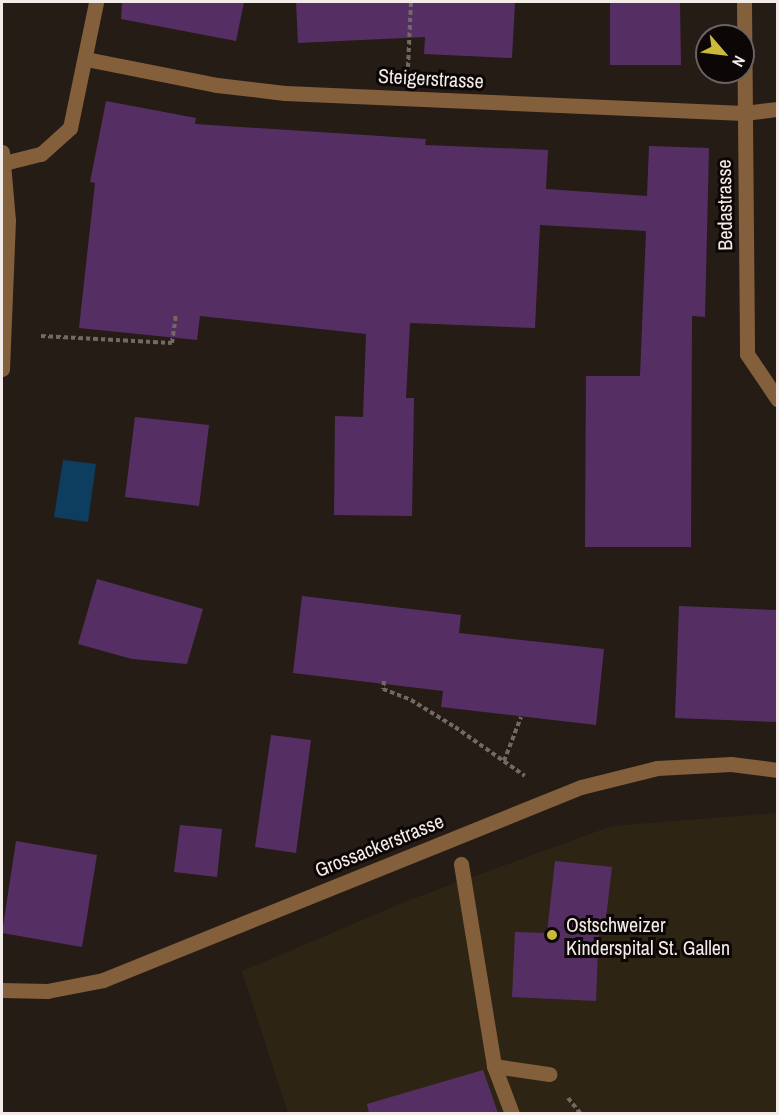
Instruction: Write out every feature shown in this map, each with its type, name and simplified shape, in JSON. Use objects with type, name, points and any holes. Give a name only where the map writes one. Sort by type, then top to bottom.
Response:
[{"type":"street","points":[[2,369],[7,287],[3,157],[41,154],[70,128],[96,2]]},
{"type":"street","name":"Bedastrasse","points":[[744,2],[747,354],[777,400]]},
{"type":"street","name":"Steigerstrasse","points":[[86,59],[217,85],[407,98],[744,113],[777,109]]},
{"type":"street","name":"Grossackerstrasse","points":[[2,990],[46,991],[103,980],[581,787],[657,768],[731,764],[777,770]]},
{"type":"street","points":[[461,864],[494,1066],[512,1113]]},
{"type":"street","points":[[494,1066],[549,1074]]},
{"type":"path","points":[[407,98],[411,2]]},
{"type":"path","points":[[41,336],[172,343],[176,313]]},
{"type":"path","points":[[384,681],[383,689],[420,705],[526,776]]},
{"type":"path","points":[[504,761],[521,717]]},
{"type":"shaded area","name":"Ostschweizer Kinderspital St. Gallen","points":[[777,813],[777,1113],[288,1113],[242,971],[412,899],[612,826]]},
{"type":"water","points":[[63,460],[96,464],[88,522],[54,517]]},
{"type":"building","points":[[122,2],[244,2],[236,41],[121,19]]},
{"type":"building","points":[[296,2],[515,2],[512,58],[424,54],[425,37],[298,43]]},
{"type":"building","points":[[610,2],[680,2],[681,65],[610,65]]},
{"type":"building","points":[[106,101],[196,118],[195,124],[426,139],[425,145],[548,150],[546,189],[647,196],[649,146],[709,148],[705,317],[692,316],[691,547],[585,547],[586,376],[640,376],[646,231],[540,225],[535,328],[410,323],[406,398],[414,398],[412,516],[334,515],[335,416],[363,417],[366,334],[200,316],[197,340],[79,328],[95,183],[90,182]]},
{"type":"building","points":[[135,417],[209,425],[199,506],[125,497]]},
{"type":"building","points":[[97,579],[203,609],[187,664],[132,659],[78,644]]},
{"type":"building","points":[[302,596],[461,615],[459,633],[604,649],[596,725],[441,707],[443,691],[293,673]]},
{"type":"building","points":[[679,606],[777,610],[777,722],[675,718]]},
{"type":"building","points":[[271,735],[311,740],[296,853],[255,847]]},
{"type":"building","points":[[180,825],[222,829],[217,877],[174,872]]},
{"type":"building","points":[[16,841],[97,855],[82,947],[2,933]]},
{"type":"building","points":[[555,861],[612,867],[605,927],[599,926],[596,1001],[512,997],[515,932],[547,933]]},
{"type":"building","points":[[483,1070],[498,1113],[369,1113],[367,1104]]},
{"type":"place","name":"Ostschweizer Kinderspital St. Gallen","points":[[552,935]]}]
